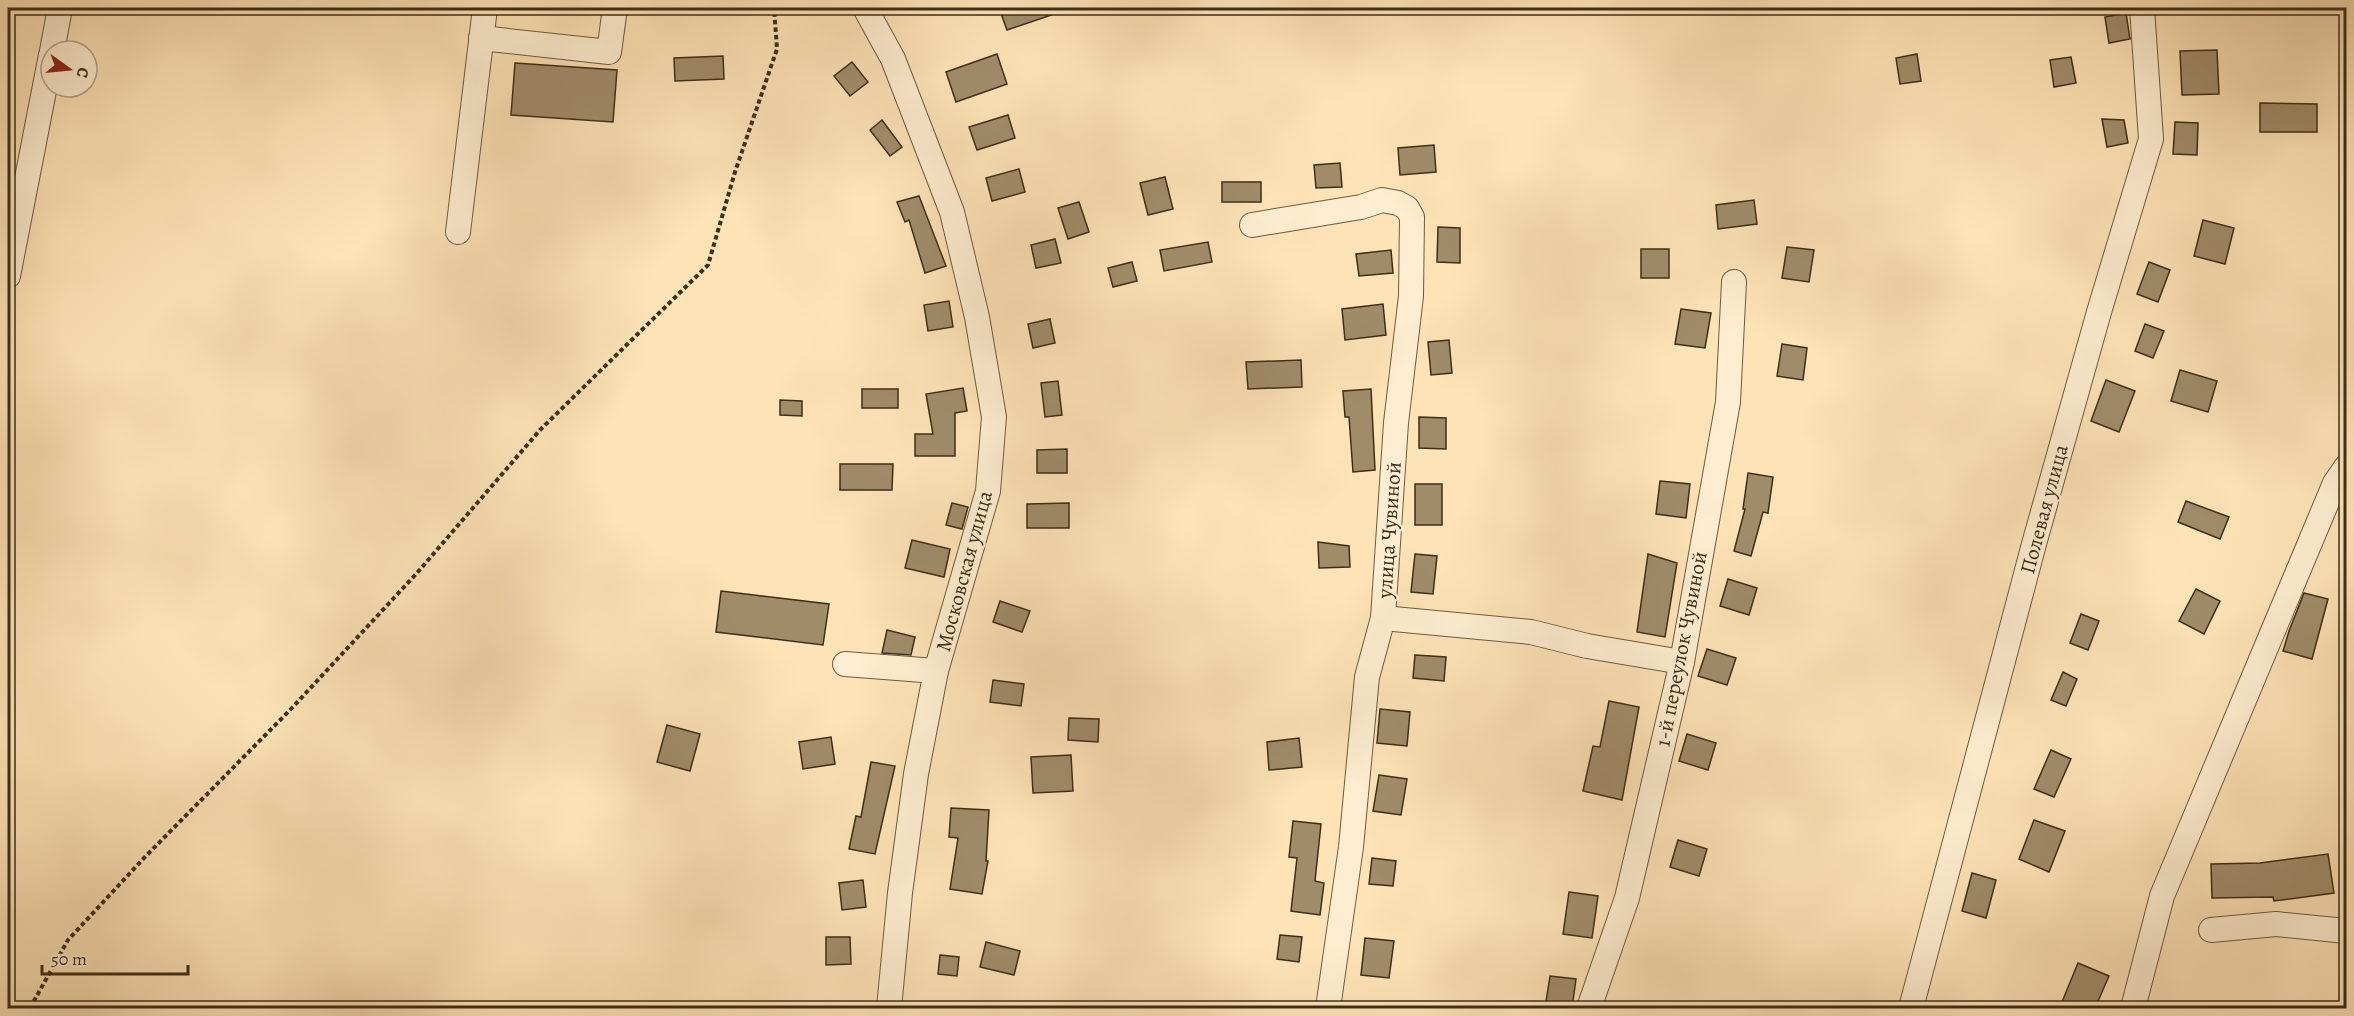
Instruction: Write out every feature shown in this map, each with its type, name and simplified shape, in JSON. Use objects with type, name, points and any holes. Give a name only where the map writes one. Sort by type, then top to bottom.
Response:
[{"type":"street","points":[[54,39],[60,8]]},
{"type":"street","points":[[458,232],[485,8]]},
{"type":"street","points":[[481,38],[609,52],[615,8]]},
{"type":"street","name":"Московская улица","points":[[865,8],[893,59],[952,212],[977,317],[994,417],[988,491],[936,671],[916,774],[904,861],[889,1008]]},
{"type":"street","name":"Полевая улица","points":[[1911,1008],[2037,533],[2099,312],[2151,139],[2142,8]]},
{"type":"street","points":[[8,276],[42,99]]},
{"type":"street","name":"улица Чувиной","points":[[1252,225],[1361,207],[1382,200],[1398,203],[1407,208],[1412,217],[1411,296],[1396,423],[1383,618],[1367,677],[1351,847],[1328,1008]]},
{"type":"street","name":"1-й переулок Чувиной","points":[[1589,1008],[1628,898],[1682,662],[1728,402],[1734,282]]},
{"type":"street","points":[[2133,1008],[2162,896],[2335,483],[2346,467]]},
{"type":"street","points":[[1383,618],[1531,632],[1587,646],[1682,662]]},
{"type":"street","points":[[845,664],[936,671]]},
{"type":"street","points":[[2211,930],[2276,924],[2346,931]]},
{"type":"path","points":[[30,1008],[68,940],[143,860],[290,711],[417,573],[540,430],[708,265],[735,172],[777,49],[774,8]]},
{"type":"building","points":[[999,8],[1065,8],[1066,10],[1007,30]]},
{"type":"building","points":[[2126,13],[2130,39],[2109,43],[2105,17]]},
{"type":"building","points":[[2217,50],[2219,94],[2182,95],[2180,51]]},
{"type":"building","points":[[997,54],[1007,84],[956,102],[946,72]]},
{"type":"building","points":[[1917,54],[1921,81],[1900,84],[1896,58]]},
{"type":"building","points":[[723,56],[724,79],[675,81],[674,58]]},
{"type":"building","points":[[2071,57],[2076,83],[2054,87],[2050,60]]},
{"type":"building","points":[[852,62],[868,82],[850,96],[834,76]]},
{"type":"building","points":[[515,63],[617,70],[613,122],[511,115]]},
{"type":"building","points":[[2260,103],[2317,104],[2317,132],[2260,132]]},
{"type":"building","points":[[1008,115],[1015,138],[977,150],[969,127]]},
{"type":"building","points":[[2102,119],[2124,120],[2128,143],[2107,147]]},
{"type":"building","points":[[882,120],[902,147],[890,156],[870,130]]},
{"type":"building","points":[[2175,122],[2198,123],[2197,155],[2173,154]]},
{"type":"building","points":[[1434,145],[1436,172],[1400,175],[1398,148]]},
{"type":"building","points":[[1340,163],[1342,187],[1316,188],[1314,165]]},
{"type":"building","points":[[1019,169],[1025,192],[992,201],[986,178]]},
{"type":"building","points":[[1165,177],[1173,209],[1148,215],[1140,183]]},
{"type":"building","points":[[1222,182],[1261,182],[1261,202],[1222,202]]},
{"type":"building","points":[[919,196],[946,266],[925,273],[909,220],[905,222],[897,202]]},
{"type":"building","points":[[1754,200],[1757,224],[1718,229],[1716,205]]},
{"type":"building","points":[[1079,202],[1089,232],[1068,239],[1058,208]]},
{"type":"building","points":[[2203,220],[2234,228],[2225,264],[2194,256]]},
{"type":"building","points":[[1438,227],[1460,228],[1460,263],[1437,262]]},
{"type":"building","points":[[1055,239],[1061,263],[1036,268],[1031,245]]},
{"type":"building","points":[[1208,242],[1212,262],[1164,271],[1160,250]]},
{"type":"building","points":[[1787,247],[1814,250],[1809,282],[1782,278]]},
{"type":"building","points":[[1641,249],[1669,249],[1669,278],[1641,278]]},
{"type":"building","points":[[1391,250],[1393,273],[1359,276],[1356,254]]},
{"type":"building","points":[[1132,262],[1137,281],[1113,287],[1108,268]]},
{"type":"building","points":[[2149,262],[2170,270],[2158,302],[2137,294]]},
{"type":"building","points":[[949,301],[953,327],[928,331],[924,305]]},
{"type":"building","points":[[1383,304],[1386,335],[1345,340],[1342,309]]},
{"type":"building","points":[[1681,309],[1711,313],[1705,348],[1675,344]]},
{"type":"building","points":[[1050,319],[1055,343],[1033,348],[1028,324]]},
{"type":"building","points":[[2145,324],[2164,331],[2153,358],[2135,351]]},
{"type":"building","points":[[1449,340],[1452,373],[1431,375],[1428,342]]},
{"type":"building","points":[[1782,344],[1807,348],[1803,380],[1777,376]]},
{"type":"building","points":[[1301,360],[1302,387],[1248,389],[1246,362]]},
{"type":"building","points":[[2180,370],[2217,381],[2208,412],[2171,401]]},
{"type":"building","points":[[2106,380],[2135,391],[2119,432],[2091,421]]},
{"type":"building","points":[[1058,381],[1062,415],[1045,417],[1041,383]]},
{"type":"building","points":[[963,388],[967,411],[955,413],[955,456],[915,456],[915,434],[933,434],[926,394]]},
{"type":"building","points":[[862,389],[898,389],[898,408],[862,408]]},
{"type":"building","points":[[1371,389],[1375,470],[1353,472],[1349,417],[1345,417],[1343,391]]},
{"type":"building","points":[[780,400],[802,401],[802,416],[780,415]]},
{"type":"building","points":[[1419,417],[1446,418],[1446,449],[1419,448]]},
{"type":"building","points":[[1067,449],[1067,473],[1037,473],[1037,450]]},
{"type":"building","points":[[840,464],[893,464],[892,490],[840,490]]},
{"type":"building","points":[[1748,473],[1773,477],[1768,513],[1763,512],[1751,556],[1734,551],[1745,509],[1743,509]]},
{"type":"building","points":[[1660,481],[1690,484],[1686,518],[1656,514]]},
{"type":"building","points":[[1415,484],[1442,484],[1442,525],[1415,525]]},
{"type":"building","points":[[2186,501],[2229,517],[2220,539],[2178,522]]},
{"type":"building","points":[[952,503],[968,507],[962,529],[946,525]]},
{"type":"building","points":[[1069,503],[1069,528],[1027,528],[1027,504]]},
{"type":"building","points":[[912,540],[950,549],[944,577],[905,568]]},
{"type":"building","points":[[1318,542],[1349,546],[1350,567],[1319,568]]},
{"type":"building","points":[[1415,554],[1437,556],[1433,594],[1411,592]]},
{"type":"building","points":[[1648,554],[1677,563],[1665,637],[1637,632]]},
{"type":"building","points":[[1728,579],[1757,588],[1749,615],[1720,606]]},
{"type":"building","points":[[2196,589],[2220,601],[2204,634],[2179,621]]},
{"type":"building","points":[[721,591],[829,604],[823,645],[716,632]]},
{"type":"building","points":[[2304,593],[2328,599],[2312,659],[2283,651]]},
{"type":"building","points":[[1000,601],[1030,611],[1022,632],[993,622]]},
{"type":"building","points":[[2081,614],[2099,621],[2088,650],[2070,643]]},
{"type":"building","points":[[887,630],[915,637],[911,655],[882,653]]},
{"type":"building","points":[[1707,649],[1736,658],[1727,685],[1698,676]]},
{"type":"building","points":[[1415,655],[1446,657],[1444,681],[1413,678]]},
{"type":"building","points":[[2063,672],[2077,679],[2066,706],[2051,700]]},
{"type":"building","points":[[993,680],[1024,684],[1021,706],[990,702]]},
{"type":"building","points":[[1609,701],[1639,707],[1622,800],[1583,791],[1593,746],[1600,747]]},
{"type":"building","points":[[1380,709],[1410,712],[1407,746],[1377,743]]},
{"type":"building","points":[[1069,718],[1099,719],[1098,742],[1068,740]]},
{"type":"building","points":[[667,725],[700,734],[690,771],[657,762]]},
{"type":"building","points":[[1687,734],[1716,743],[1708,770],[1679,761]]},
{"type":"building","points":[[831,737],[835,764],[803,769],[799,742]]},
{"type":"building","points":[[1299,738],[1302,767],[1269,770],[1267,742]]},
{"type":"building","points":[[2051,750],[2071,759],[2054,797],[2034,789]]},
{"type":"building","points":[[1071,755],[1073,791],[1033,793],[1031,757]]},
{"type":"building","points":[[871,762],[895,766],[875,854],[849,849],[856,816],[861,817]]},
{"type":"building","points":[[1379,775],[1407,779],[1401,815],[1373,811]]},
{"type":"building","points":[[951,808],[989,810],[986,861],[988,861],[982,894],[950,889],[958,838],[949,837]]},
{"type":"building","points":[[2034,820],[2065,831],[2049,872],[2019,859]]},
{"type":"building","points":[[1293,821],[1321,824],[1315,881],[1324,883],[1320,915],[1291,911],[1297,858],[1289,857]]},
{"type":"building","points":[[1678,840],[1707,849],[1699,876],[1670,867]]},
{"type":"building","points":[[2328,854],[2334,893],[2274,901],[2273,897],[2212,898],[2211,864],[2260,863]]},
{"type":"building","points":[[1372,858],[1396,861],[1393,886],[1369,884]]},
{"type":"building","points":[[1972,873],[1996,880],[1986,918],[1962,911]]},
{"type":"building","points":[[863,880],[866,907],[842,910],[839,883]]},
{"type":"building","points":[[1569,892],[1598,896],[1592,938],[1563,934]]},
{"type":"building","points":[[1280,935],[1302,937],[1299,962],[1277,959]]},
{"type":"building","points":[[826,937],[850,937],[851,964],[826,965]]},
{"type":"building","points":[[1365,938],[1394,941],[1389,978],[1361,975]]},
{"type":"building","points":[[986,942],[1020,951],[1014,975],[980,967]]},
{"type":"building","points":[[940,955],[959,957],[957,976],[938,974]]},
{"type":"building","points":[[2078,963],[2109,976],[2095,1008],[2078,1008],[2062,1002]]},
{"type":"building","points":[[1550,976],[1576,979],[1572,1008],[1545,1008]]}]
